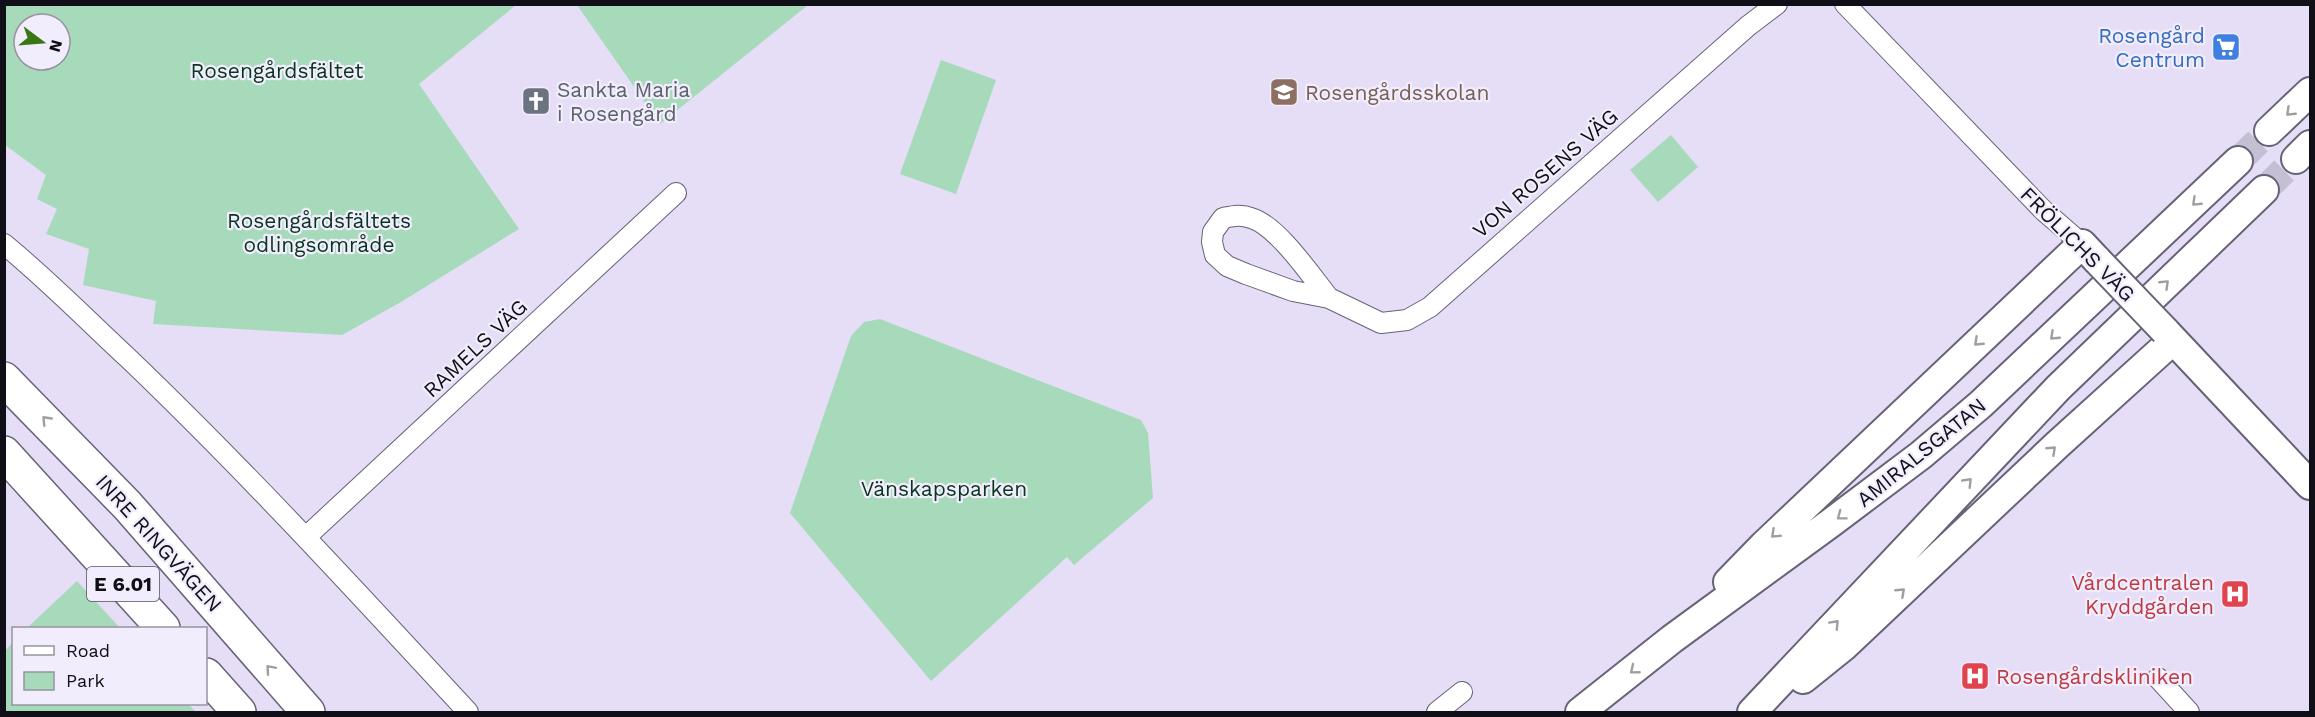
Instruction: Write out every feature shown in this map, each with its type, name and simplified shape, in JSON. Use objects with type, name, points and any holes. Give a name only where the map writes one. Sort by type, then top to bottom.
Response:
[{"type":"highway","name":"INRE RINGVÄGEN","points":[[4,379],[127,505],[306,708]]},
{"type":"highway","name":"E 6.01","points":[[4,453],[162,627]]},
{"type":"highway","points":[[207,676],[239,712]]},
{"type":"main road","points":[[2269,131],[2310,92]]},
{"type":"main road","name":"AMIRALSGATAN","points":[[1580,712],[1672,639],[1921,454],[1981,404],[2238,161]]},
{"type":"main road","points":[[1752,712],[2058,388],[2264,190]]},
{"type":"main road","name":"FRÖLICHS VÄG","points":[[2089,252],[2310,485]]},
{"type":"main road","points":[[1672,639],[1764,545],[2089,252]]},
{"type":"main road","points":[[1762,712],[1844,646],[2169,336]]},
{"type":"street","name":"VON ROSENS VÄG","points":[[1329,298],[1292,251],[1263,224],[1239,215],[1223,218],[1213,232],[1212,242],[1215,255],[1227,266],[1293,291],[1329,298],[1381,323],[1407,320],[1430,307],[1748,26],[1777,4]]},
{"type":"street","name":"FRÖLICHS VÄG","points":[[1845,4],[2044,211],[2089,252]]},
{"type":"street","name":"RAMELS VÄG","points":[[306,537],[676,193]]},
{"type":"street","points":[[4,244],[32,266],[206,434],[306,537],[468,712]]},
{"type":"street","points":[[2158,678],[2189,712]]},
{"type":"street","points":[[1437,712],[1462,692]]},
{"type":"green space","name":"Rosengårdsfältets odlingsområde","points":[[5,4],[516,5],[419,84],[519,229],[401,302],[342,335],[153,324],[156,301],[83,285],[89,249],[46,234],[57,209],[37,199],[46,175],[5,145]]},
{"type":"green space","points":[[577,5],[808,5],[660,124]]},
{"type":"green space","points":[[941,60],[996,80],[956,194],[900,174]]},
{"type":"green space","points":[[1671,135],[1698,167],[1658,202],[1630,170]]},
{"type":"green space","name":"Vänskapsparken","points":[[880,319],[1141,420],[1148,433],[1153,498],[1074,565],[1067,557],[931,681],[790,513],[851,336],[864,322]]},
{"type":"green space","points":[[77,581],[119,627],[28,627]]},
{"type":"green space","points":[[12,643],[12,705],[189,705],[196,712],[5,712],[5,651]]},
{"type":"tunnel","points":[[2238,161],[2269,131]]},
{"type":"tunnel","points":[[2264,190],[2296,159]]},
{"type":"place","name":"Rosengård Centrum","points":[[2226,47]]},
{"type":"place","name":"Rosengårdsskolan","points":[[1284,92]]},
{"type":"place","name":"Sankta Maria i Rosengård","points":[[536,101]]},
{"type":"place","name":"Vårdcentralen Kryddgården","points":[[2235,594]]},
{"type":"place","name":"Rosengårdskliniken","points":[[1975,676]]},
{"type":"park label","name":"Rosengårdsfältet","points":[[277,70]]}]
